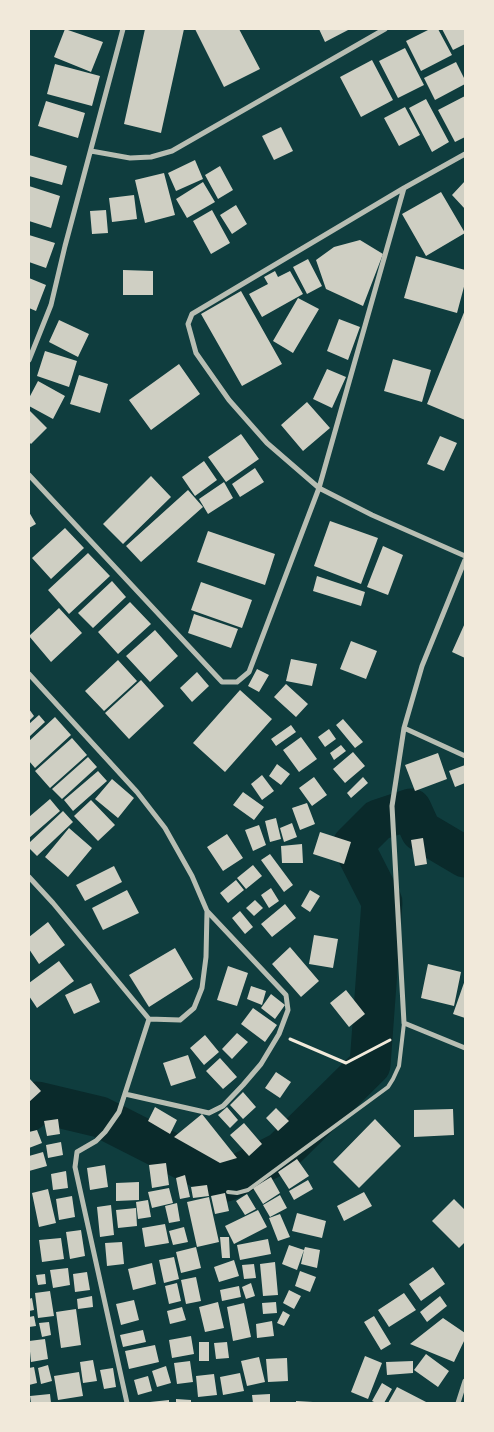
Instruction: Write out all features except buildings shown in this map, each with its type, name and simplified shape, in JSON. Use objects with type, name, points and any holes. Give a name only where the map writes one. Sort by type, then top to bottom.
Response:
[{"type":"street","points":[[29,360],[51,305],[123,29]]},
{"type":"street","points":[[90,151],[130,158],[151,157],[172,151],[385,29]]},
{"type":"street","points":[[465,154],[404,188],[192,314],[188,324],[196,353],[230,400],[267,443],[319,488],[465,558],[422,666],[404,728],[392,806],[404,1023],[465,1048]]},
{"type":"street","points":[[29,475],[222,682],[237,682],[249,672],[319,488],[404,188]]},
{"type":"street","points":[[29,674],[137,792],[165,828],[192,876],[206,911],[206,957],[202,988],[194,1008],[180,1020],[149,1019],[54,904],[29,877]]},
{"type":"street","points":[[404,728],[465,756]]},
{"type":"street","points":[[125,1094],[209,1113],[223,1106],[261,1064],[279,1034],[288,1010],[286,995],[206,911]]},
{"type":"street","points":[[126,1403],[75,1166],[77,1152],[96,1141],[105,1132],[118,1112],[149,1019]]},
{"type":"street","points":[[458,1403],[465,1381]]},
{"type":"lane","points":[[228,1192],[236,1193],[248,1190],[388,1087],[394,1079],[398,1066],[404,1023]]},
{"type":"path","points":[[279,1034],[346,1063],[384,1042]]},
{"type":"waterway","points":[[29,1111],[37,1102],[100,1117],[226,1181],[282,1152],[370,1065],[382,902],[353,845],[378,820],[411,809],[421,831],[465,857]]}]
